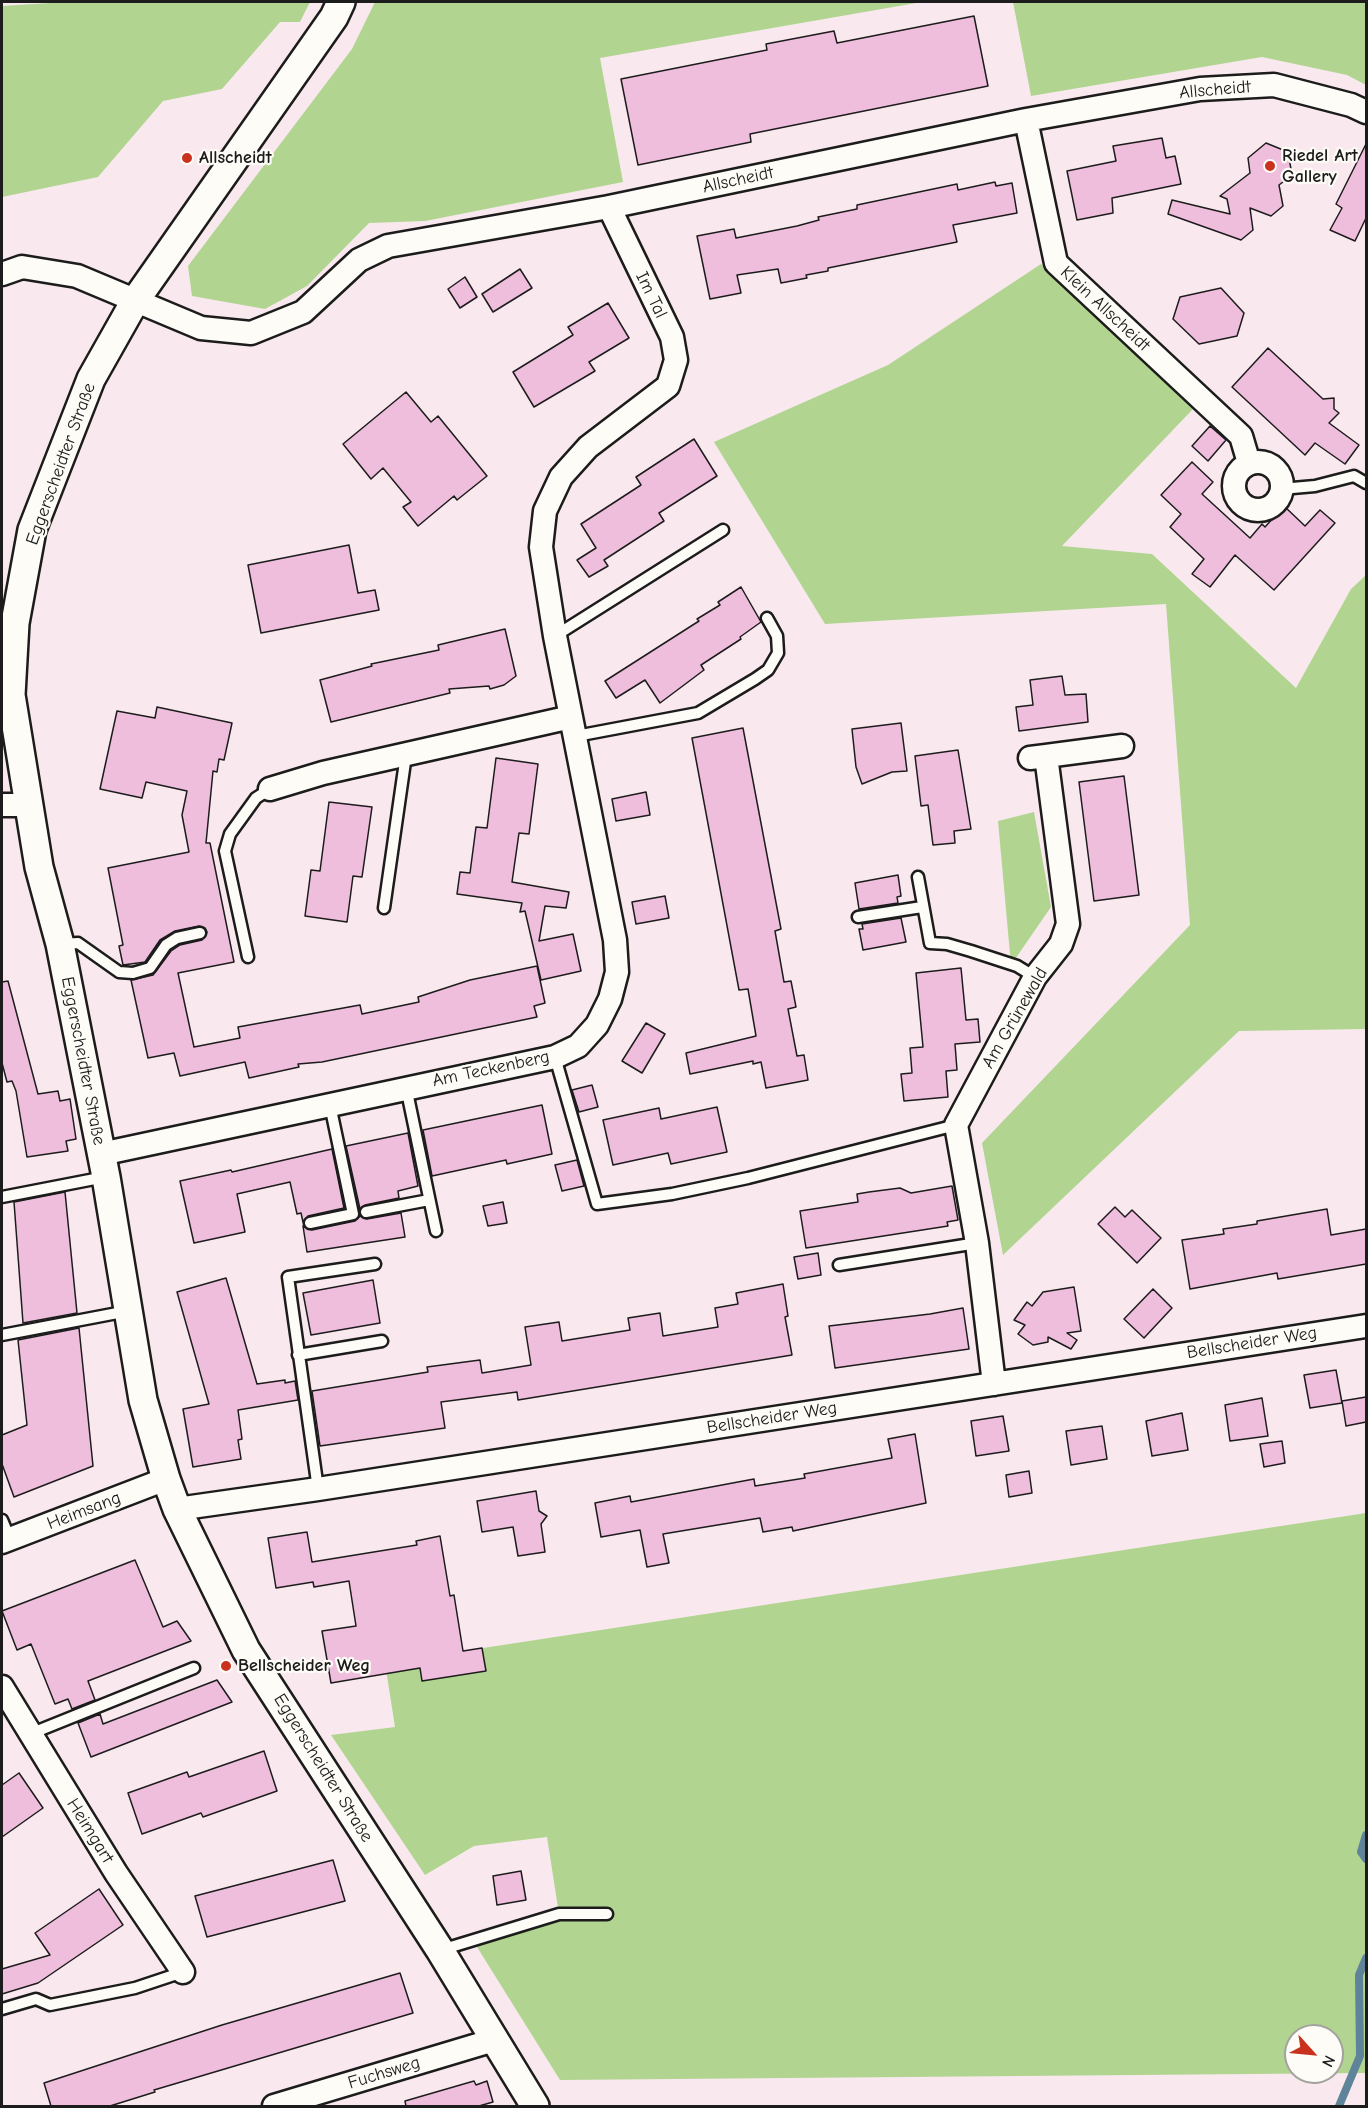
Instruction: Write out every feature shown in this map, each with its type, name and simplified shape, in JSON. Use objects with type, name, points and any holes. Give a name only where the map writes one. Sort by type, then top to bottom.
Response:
[{"type":"street","name":"Eggerscheidter Straße","points":[[338,9],[135,301],[91,380],[32,530],[15,623],[11,695],[14,805],[39,867],[60,944],[103,1165],[143,1400],[177,1509],[246,1650],[440,1950],[535,2106]]},
{"type":"street","name":"Allscheidt","points":[[2,274],[22,267],[77,276],[201,328],[251,333],[303,312],[359,260],[388,246],[609,207],[1026,120],[1200,89],[1274,85],[1351,105],[1366,112]]},
{"type":"street","name":"Klein Allscheidt","points":[[1026,120],[1056,263],[1241,436],[1249,463]]},
{"type":"street","name":"Im Tal","points":[[609,207],[672,337],[676,360],[668,386]]},
{"type":"street","name":"Am Teckenberg","points":[[103,1165],[330,1105],[555,1057],[578,1046],[597,1024],[610,999],[617,972],[615,940],[555,636],[541,547],[545,511],[561,477],[588,447],[668,386]]},
{"type":"street","points":[[1258,461],[1273,466],[1281,477],[1281,489],[1277,501],[1268,508],[1251,509],[1242,505],[1236,498],[1233,487],[1235,475],[1249,463],[1258,461]]},
{"type":"street","points":[[270,789],[323,773],[406,754],[573,727]]},
{"type":"street","name":"Am Grünewald","points":[[956,1125],[1035,977],[1061,944],[1068,924],[1038,757],[1122,746]]},
{"type":"street","points":[[956,1125],[977,1243],[994,1384]]},
{"type":"street","name":"Bellscheider Weg","points":[[177,1509],[1366,1326]]},
{"type":"street","name":"Heimsang","points":[[4,1534],[166,1479]]},
{"type":"street","name":"Heimgart","points":[[2,1687],[116,1873],[183,1972]]},
{"type":"street","name":"Fuchsweg","points":[[274,2106],[494,2040]]},
{"type":"lane","points":[[1281,489],[1315,486],[1354,476],[1366,483]]},
{"type":"lane","points":[[555,636],[723,530]]},
{"type":"lane","points":[[573,727],[698,713],[768,670],[778,653],[777,636],[767,618]]},
{"type":"lane","points":[[384,908],[406,754]]},
{"type":"lane","points":[[248,957],[225,852],[230,834],[256,798],[270,789]]},
{"type":"lane","points":[[918,877],[930,943],[947,944],[971,951],[1017,966],[1035,977]]},
{"type":"lane","points":[[858,917],[922,906]]},
{"type":"lane","points":[[60,944],[78,943],[119,972],[132,973],[150,968],[166,945],[177,938],[200,933]]},
{"type":"lane","points":[[555,1057],[597,1204],[672,1194],[748,1178],[956,1125]]},
{"type":"lane","points":[[406,1087],[436,1231]]},
{"type":"lane","points":[[310,1223],[352,1214],[330,1105]]},
{"type":"lane","points":[[2,1197],[103,1165]]},
{"type":"lane","points":[[366,1212],[429,1200]]},
{"type":"lane","points":[[839,1265],[977,1243]]},
{"type":"lane","points":[[318,1489],[288,1277],[375,1264]]},
{"type":"lane","points":[[2,1335],[128,1311]]},
{"type":"lane","points":[[298,1355],[382,1341]]},
{"type":"lane","points":[[30,1734],[194,1668]]},
{"type":"lane","points":[[440,1950],[559,1914],[607,1914]]},
{"type":"lane","points":[[2,2009],[36,1999],[50,2005],[135,1988],[183,1972]]},
{"type":"green space","points":[[66,2],[310,2],[300,22],[280,22],[222,89],[163,101],[98,177],[2,197],[2,6]]},
{"type":"green space","points":[[375,2],[922,2],[600,58],[623,182],[425,221],[369,223],[307,286],[265,309],[192,296],[188,266],[352,49]]},
{"type":"green space","points":[[1013,2],[1366,2],[1366,85],[1347,75],[1262,57],[1031,96]]},
{"type":"green space","points":[[1041,264],[1193,409],[1062,546],[1152,554],[1296,688],[1351,589],[1366,575],[1366,1029],[1239,1031],[1003,1255],[982,1143],[1190,925],[1166,604],[825,624],[714,442],[888,365]]},
{"type":"green space","points":[[1034,812],[1051,907],[1011,965],[998,821]]},
{"type":"green space","points":[[1366,1513],[1366,2073],[1344,2073],[1344,2024],[1284,2024],[1284,2074],[560,2080],[472,1939],[559,1914],[547,1837],[474,1846],[425,1875],[331,1735],[395,1727],[385,1663]]},
{"type":"building","points":[[974,16],[988,86],[750,134],[751,142],[638,165],[621,79],[767,50],[766,44],[834,31],[837,43]]},
{"type":"building","points":[[1162,138],[1166,158],[1175,156],[1181,184],[1112,198],[1113,213],[1077,220],[1067,171],[1116,161],[1113,146]]},
{"type":"building","points":[[1266,143],[1288,152],[1292,175],[1279,185],[1283,206],[1271,216],[1250,208],[1253,230],[1241,240],[1168,214],[1172,200],[1230,214],[1227,199],[1220,196],[1250,173],[1248,158]]},
{"type":"building","points":[[1366,144],[1366,218],[1355,241],[1330,230],[1342,208],[1336,204]]},
{"type":"building","points":[[995,182],[996,186],[1012,183],[1017,213],[953,225],[957,242],[828,268],[828,271],[806,275],[807,278],[781,283],[778,269],[737,275],[741,293],[710,299],[697,236],[734,229],[736,238],[819,220],[818,217],[857,209],[857,205],[957,184],[958,190]]},
{"type":"building","points":[[520,269],[532,288],[493,312],[482,294]]},
{"type":"building","points":[[465,277],[477,297],[460,308],[448,289]]},
{"type":"building","points":[[1221,288],[1244,313],[1237,336],[1199,344],[1173,319],[1180,297]]},
{"type":"building","points":[[608,303],[629,338],[589,362],[595,371],[534,407],[513,372],[573,335],[568,327]]},
{"type":"building","points":[[1268,348],[1323,399],[1334,398],[1334,409],[1339,413],[1329,423],[1359,445],[1345,464],[1315,443],[1305,455],[1232,387]]},
{"type":"building","points":[[406,392],[431,422],[438,416],[487,476],[457,500],[454,496],[418,526],[403,507],[411,502],[383,468],[371,479],[343,444]]},
{"type":"building","points":[[1210,426],[1226,440],[1208,461],[1192,446]]},
{"type":"building","points":[[694,439],[717,476],[659,513],[664,521],[604,560],[608,566],[589,577],[577,560],[596,548],[581,524],[641,485],[636,477]]},
{"type":"building","points":[[1192,462],[1213,482],[1202,494],[1250,538],[1262,524],[1265,527],[1284,506],[1305,526],[1320,510],[1335,523],[1274,590],[1235,555],[1210,587],[1192,574],[1204,559],[1170,527],[1181,514],[1161,495]]},
{"type":"building","points":[[349,545],[358,593],[375,590],[379,610],[261,633],[248,565]]},
{"type":"building","points":[[741,587],[761,622],[740,637],[741,639],[701,665],[704,670],[660,703],[645,680],[616,698],[605,681],[699,621],[697,619],[720,605],[718,602]]},
{"type":"building","points":[[505,629],[516,676],[504,685],[490,689],[489,686],[449,689],[450,693],[331,722],[320,680],[372,666],[371,664],[439,650],[438,645]]},
{"type":"building","points":[[1062,676],[1065,695],[1086,694],[1088,722],[1019,731],[1016,707],[1033,705],[1030,680]]},
{"type":"building","points":[[157,707],[232,723],[224,760],[219,759],[217,772],[213,771],[206,843],[210,843],[234,962],[178,973],[194,1047],[240,1038],[238,1027],[360,1005],[362,1014],[419,1002],[418,997],[470,980],[537,966],[545,1003],[534,1006],[537,1017],[322,1062],[298,1064],[299,1067],[249,1078],[245,1062],[180,1076],[174,1053],[148,1058],[131,980],[153,975],[171,951],[180,945],[202,940],[207,932],[205,928],[199,926],[175,931],[160,940],[145,962],[123,965],[119,946],[123,945],[108,868],[189,852],[182,815],[187,791],[146,782],[142,798],[100,789],[117,711],[155,718]]},
{"type":"building","points":[[901,723],[907,771],[892,772],[862,784],[856,767],[852,729]]},
{"type":"building","points":[[743,728],[781,929],[775,931],[784,982],[791,981],[796,1007],[788,1009],[797,1056],[804,1055],[808,1080],[766,1088],[761,1062],[753,1064],[753,1061],[690,1074],[686,1053],[756,1036],[748,989],[739,990],[692,738]]},
{"type":"building","points":[[958,750],[971,829],[954,831],[955,843],[933,845],[928,805],[921,806],[915,756]]},
{"type":"building","points":[[496,758],[538,764],[529,834],[519,833],[512,882],[569,892],[566,908],[545,906],[539,941],[573,934],[581,971],[541,980],[525,911],[520,912],[522,903],[457,894],[460,872],[470,873],[476,827],[487,828]]},
{"type":"building","points":[[1124,776],[1139,895],[1094,901],[1079,782]]},
{"type":"building","points":[[646,792],[650,815],[616,821],[612,799]]},
{"type":"building","points":[[329,802],[372,807],[362,877],[353,876],[347,922],[305,916],[311,870],[320,871]]},
{"type":"building","points":[[898,875],[901,896],[897,897],[898,903],[859,909],[855,883]]},
{"type":"building","points":[[665,896],[669,918],[636,924],[632,902]]},
{"type":"building","points":[[901,918],[906,942],[863,950],[859,929],[863,929],[862,924]]},
{"type":"building","points":[[961,968],[966,1020],[978,1019],[980,1042],[955,1044],[957,1070],[946,1071],[948,1097],[904,1101],[901,1074],[912,1073],[910,1048],[923,1047],[916,973]]},
{"type":"building","points":[[8,981],[38,1094],[58,1091],[60,1101],[70,1099],[76,1139],[66,1141],[68,1151],[27,1157],[16,1091],[12,1081],[7,1082],[2,1063],[2,982]]},
{"type":"building","points":[[646,1023],[665,1034],[642,1073],[622,1061]]},
{"type":"building","points":[[592,1085],[598,1107],[579,1112],[572,1090]]},
{"type":"building","points":[[542,1105],[552,1154],[507,1164],[506,1160],[432,1176],[423,1130]]},
{"type":"building","points":[[717,1107],[727,1152],[671,1164],[668,1153],[613,1165],[603,1120],[659,1108],[661,1119]]},
{"type":"building","points":[[408,1133],[418,1186],[398,1191],[399,1198],[365,1205],[360,1209],[346,1146]]},
{"type":"building","points":[[332,1149],[344,1208],[308,1216],[303,1222],[301,1213],[297,1214],[290,1182],[237,1194],[245,1232],[194,1243],[180,1181],[231,1170],[232,1172]]},
{"type":"building","points":[[577,1160],[584,1186],[562,1191],[555,1165]]},
{"type":"building","points":[[952,1186],[958,1220],[947,1222],[948,1226],[806,1248],[800,1211],[858,1202],[857,1194],[869,1192],[900,1188],[911,1193]]},
{"type":"building","points":[[65,1192],[77,1313],[23,1323],[14,1202]]},
{"type":"building","points":[[503,1202],[507,1223],[488,1226],[483,1206]]},
{"type":"building","points":[[1115,1207],[1125,1217],[1132,1210],[1161,1238],[1137,1263],[1098,1224]]},
{"type":"building","points":[[1327,1209],[1331,1235],[1366,1229],[1366,1264],[1278,1279],[1277,1273],[1190,1289],[1182,1240],[1224,1234],[1223,1229]]},
{"type":"building","points":[[401,1213],[405,1237],[307,1252],[303,1226],[312,1230],[355,1221],[360,1216],[367,1219]]},
{"type":"building","points":[[818,1253],[821,1275],[798,1279],[794,1257]]},
{"type":"building","points":[[226,1278],[257,1384],[295,1381],[298,1400],[238,1410],[242,1439],[238,1440],[241,1459],[193,1467],[183,1409],[209,1404],[177,1292]]},
{"type":"building","points":[[373,1280],[380,1323],[311,1335],[303,1293]]},
{"type":"building","points":[[783,1284],[788,1316],[785,1317],[792,1355],[518,1400],[517,1392],[441,1402],[445,1428],[320,1446],[312,1391],[428,1372],[427,1367],[480,1360],[482,1373],[531,1365],[525,1327],[559,1322],[562,1341],[630,1330],[628,1318],[660,1313],[663,1336],[718,1327],[715,1308],[738,1304],[736,1293]]},
{"type":"building","points":[[1074,1287],[1081,1331],[1067,1333],[1077,1340],[1071,1349],[1048,1337],[1048,1342],[1033,1345],[1018,1334],[1025,1325],[1014,1320],[1027,1302],[1032,1306],[1043,1292]]},
{"type":"building","points":[[1153,1289],[1172,1308],[1144,1338],[1124,1319]]},
{"type":"building","points":[[963,1308],[969,1349],[835,1368],[829,1326]]},
{"type":"building","points":[[79,1328],[93,1466],[14,1497],[2,1464],[2,1435],[27,1425],[18,1340]]},
{"type":"building","points":[[1336,1370],[1342,1403],[1310,1408],[1304,1375]]},
{"type":"building","points":[[1366,1397],[1366,1422],[1346,1426],[1342,1401]]},
{"type":"building","points":[[1262,1398],[1268,1436],[1230,1441],[1225,1405]]},
{"type":"building","points":[[1182,1413],[1188,1450],[1152,1456],[1146,1421]]},
{"type":"building","points":[[1003,1416],[1009,1451],[976,1456],[971,1421]]},
{"type":"building","points":[[1102,1426],[1107,1459],[1071,1465],[1066,1431]]},
{"type":"building","points":[[915,1434],[926,1503],[793,1531],[792,1527],[763,1532],[760,1518],[663,1534],[669,1563],[647,1567],[640,1530],[601,1537],[595,1503],[630,1496],[631,1502],[754,1479],[755,1486],[805,1478],[804,1474],[892,1458],[888,1439]]},
{"type":"building","points":[[1282,1441],[1285,1463],[1264,1467],[1260,1444]]},
{"type":"building","points":[[1029,1471],[1032,1493],[1009,1497],[1006,1475]]},
{"type":"building","points":[[536,1491],[539,1511],[547,1516],[541,1524],[545,1552],[518,1556],[513,1527],[482,1532],[477,1501]]},
{"type":"building","points":[[307,1532],[312,1562],[417,1545],[416,1541],[440,1536],[450,1596],[454,1595],[463,1651],[482,1648],[486,1671],[422,1681],[420,1668],[331,1683],[322,1631],[356,1626],[349,1581],[314,1587],[313,1582],[276,1588],[268,1538]]},
{"type":"building","points":[[135,1560],[163,1627],[177,1621],[191,1641],[88,1681],[95,1700],[72,1709],[68,1699],[55,1704],[31,1644],[17,1650],[2,1611]]},
{"type":"building","points":[[217,1680],[232,1702],[91,1757],[78,1723],[100,1714],[103,1724]]},
{"type":"building","points":[[264,1751],[277,1791],[203,1817],[201,1813],[142,1834],[128,1793],[187,1772],[189,1777]]},
{"type":"building","points":[[19,1773],[43,1808],[2,1837],[2,1785]]},
{"type":"building","points":[[333,1860],[345,1901],[207,1937],[195,1896]]},
{"type":"building","points":[[521,1871],[526,1900],[497,1905],[493,1876]]},
{"type":"building","points":[[99,1889],[123,1925],[38,1983],[2,1994],[2,1969],[50,1955],[35,1933]]},
{"type":"building","points":[[400,1973],[413,2013],[154,2090],[155,2092],[110,2106],[51,2106],[44,2083],[222,2025]]},
{"type":"building","points":[[474,2081],[476,2085],[487,2081],[493,2102],[479,2106],[406,2106],[405,2101]]},
{"type":"waterway","points":[[1366,1835],[1361,1852],[1366,1859]]},
{"type":"waterway","points":[[1339,2106],[1360,2056],[1359,1975],[1366,1958]]},
{"type":"place","name":"Allscheidt","points":[[187,158]]},
{"type":"place","name":"Riedel Art Gallery","points":[[1270,166]]},
{"type":"place","name":"Bellscheider Weg","points":[[226,1666]]}]
